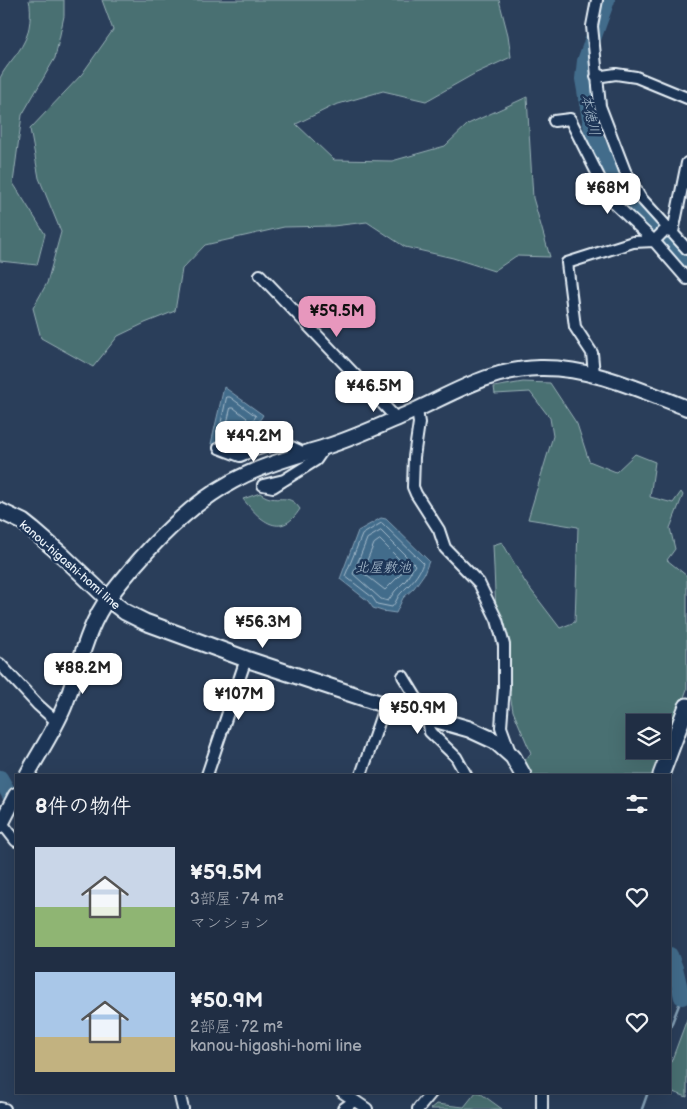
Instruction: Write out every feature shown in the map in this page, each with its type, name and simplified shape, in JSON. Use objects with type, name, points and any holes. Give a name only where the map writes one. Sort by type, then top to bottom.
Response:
[{"type":"main road","name":"kanou-higashi-homi line","points":[[0,511],[23,522],[33,530],[108,599],[125,612],[146,622],[246,659],[385,705],[469,729],[495,741],[513,757],[522,774]]},
{"type":"main road","points":[[661,774],[687,706]]},
{"type":"street","points":[[597,0],[592,26],[600,106],[625,171],[640,197],[668,232],[687,248]]},
{"type":"street","points":[[596,74],[636,77],[687,98]]},
{"type":"street","points":[[554,121],[570,119],[602,183],[616,205],[654,241],[687,278]]},
{"type":"street","points":[[594,374],[592,353],[575,327],[567,263],[633,242],[654,241],[668,232],[687,163]]},
{"type":"street","points":[[260,275],[397,419]]},
{"type":"street","points":[[28,774],[64,708],[91,630],[108,599],[172,526],[207,498],[233,481],[263,467],[325,447],[397,419],[482,379],[525,369],[553,368],[594,374],[687,408]]},
{"type":"street","points":[[417,410],[419,423],[414,457],[413,486],[439,530],[445,548],[479,583],[497,620],[504,645],[504,687],[501,727],[513,757]]},
{"type":"street","points":[[219,448],[240,456],[257,448],[290,445],[302,453]]},
{"type":"street","points":[[284,480],[316,460],[325,447]]},
{"type":"street","points":[[207,774],[246,659]]},
{"type":"street","points":[[0,664],[38,705],[57,722]]},
{"type":"street","points":[[403,676],[428,717],[430,732],[456,757],[465,774]]},
{"type":"street","points":[[361,774],[385,705]]},
{"type":"street","points":[[15,797],[3,820],[15,839]]},
{"type":"street","points":[[180,1094],[184,1109]]},
{"type":"street","points":[[345,1094],[367,1109]]},
{"type":"street","points":[[418,1109],[430,1094]]},
{"type":"street","points":[[542,1094],[542,1109]]},
{"type":"street","points":[[342,1109],[354,1101]]},
{"type":"street","points":[[0,1108],[5,1109]]},
{"type":"green space","points":[[29,0],[64,0],[64,16],[55,58],[22,115],[13,183],[45,234],[37,265],[0,261],[0,78],[19,51],[28,33],[30,21]]},
{"type":"green space","points":[[102,0],[499,0],[508,35],[511,57],[474,74],[426,101],[383,91],[335,105],[296,124],[334,160],[392,161],[445,146],[468,124],[527,97],[533,198],[550,257],[516,256],[494,271],[453,258],[405,247],[367,222],[333,226],[284,227],[205,245],[182,269],[175,311],[118,336],[93,367],[41,338],[33,308],[47,283],[61,232],[39,178],[30,129],[82,74],[113,30]]},
{"type":"green space","points":[[523,382],[550,383],[577,424],[589,461],[616,472],[635,454],[655,462],[650,497],[673,503],[681,492],[683,495],[670,528],[675,549],[667,560],[687,576],[687,689],[671,733],[671,714],[626,714],[626,759],[662,759],[656,774],[527,774],[522,764],[531,753],[513,711],[503,658],[496,614],[493,545],[502,542],[525,582],[560,628],[575,622],[578,527],[528,519],[553,436],[550,418],[530,392],[495,394],[494,387]]},
{"type":"green space","points":[[260,493],[266,497],[291,500],[300,509],[285,524],[270,524],[256,514],[243,499]]},
{"type":"green space","points":[[687,1019],[687,1097],[671,1091],[671,1062]]},
{"type":"green space","points":[[474,1094],[481,1094],[502,1109],[430,1109],[436,1104],[464,1107]]},
{"type":"water","points":[[224,387],[263,415],[242,448],[211,444]]},
{"type":"water","name":"北屋敷池","points":[[381,518],[386,519],[429,561],[424,574],[414,588],[403,598],[396,613],[373,608],[368,601],[340,579],[358,531]]},
{"type":"waterway","name":"本徳川","points":[[607,0],[585,61],[583,79],[592,130],[615,181],[687,262]]},
{"type":"waterway","points":[[0,778],[15,804]]},
{"type":"waterway","points":[[671,958],[682,997]]},
{"type":"waterway","points":[[671,1025],[682,997]]},
{"type":"waterway","points":[[642,1109],[647,1094]]}]
